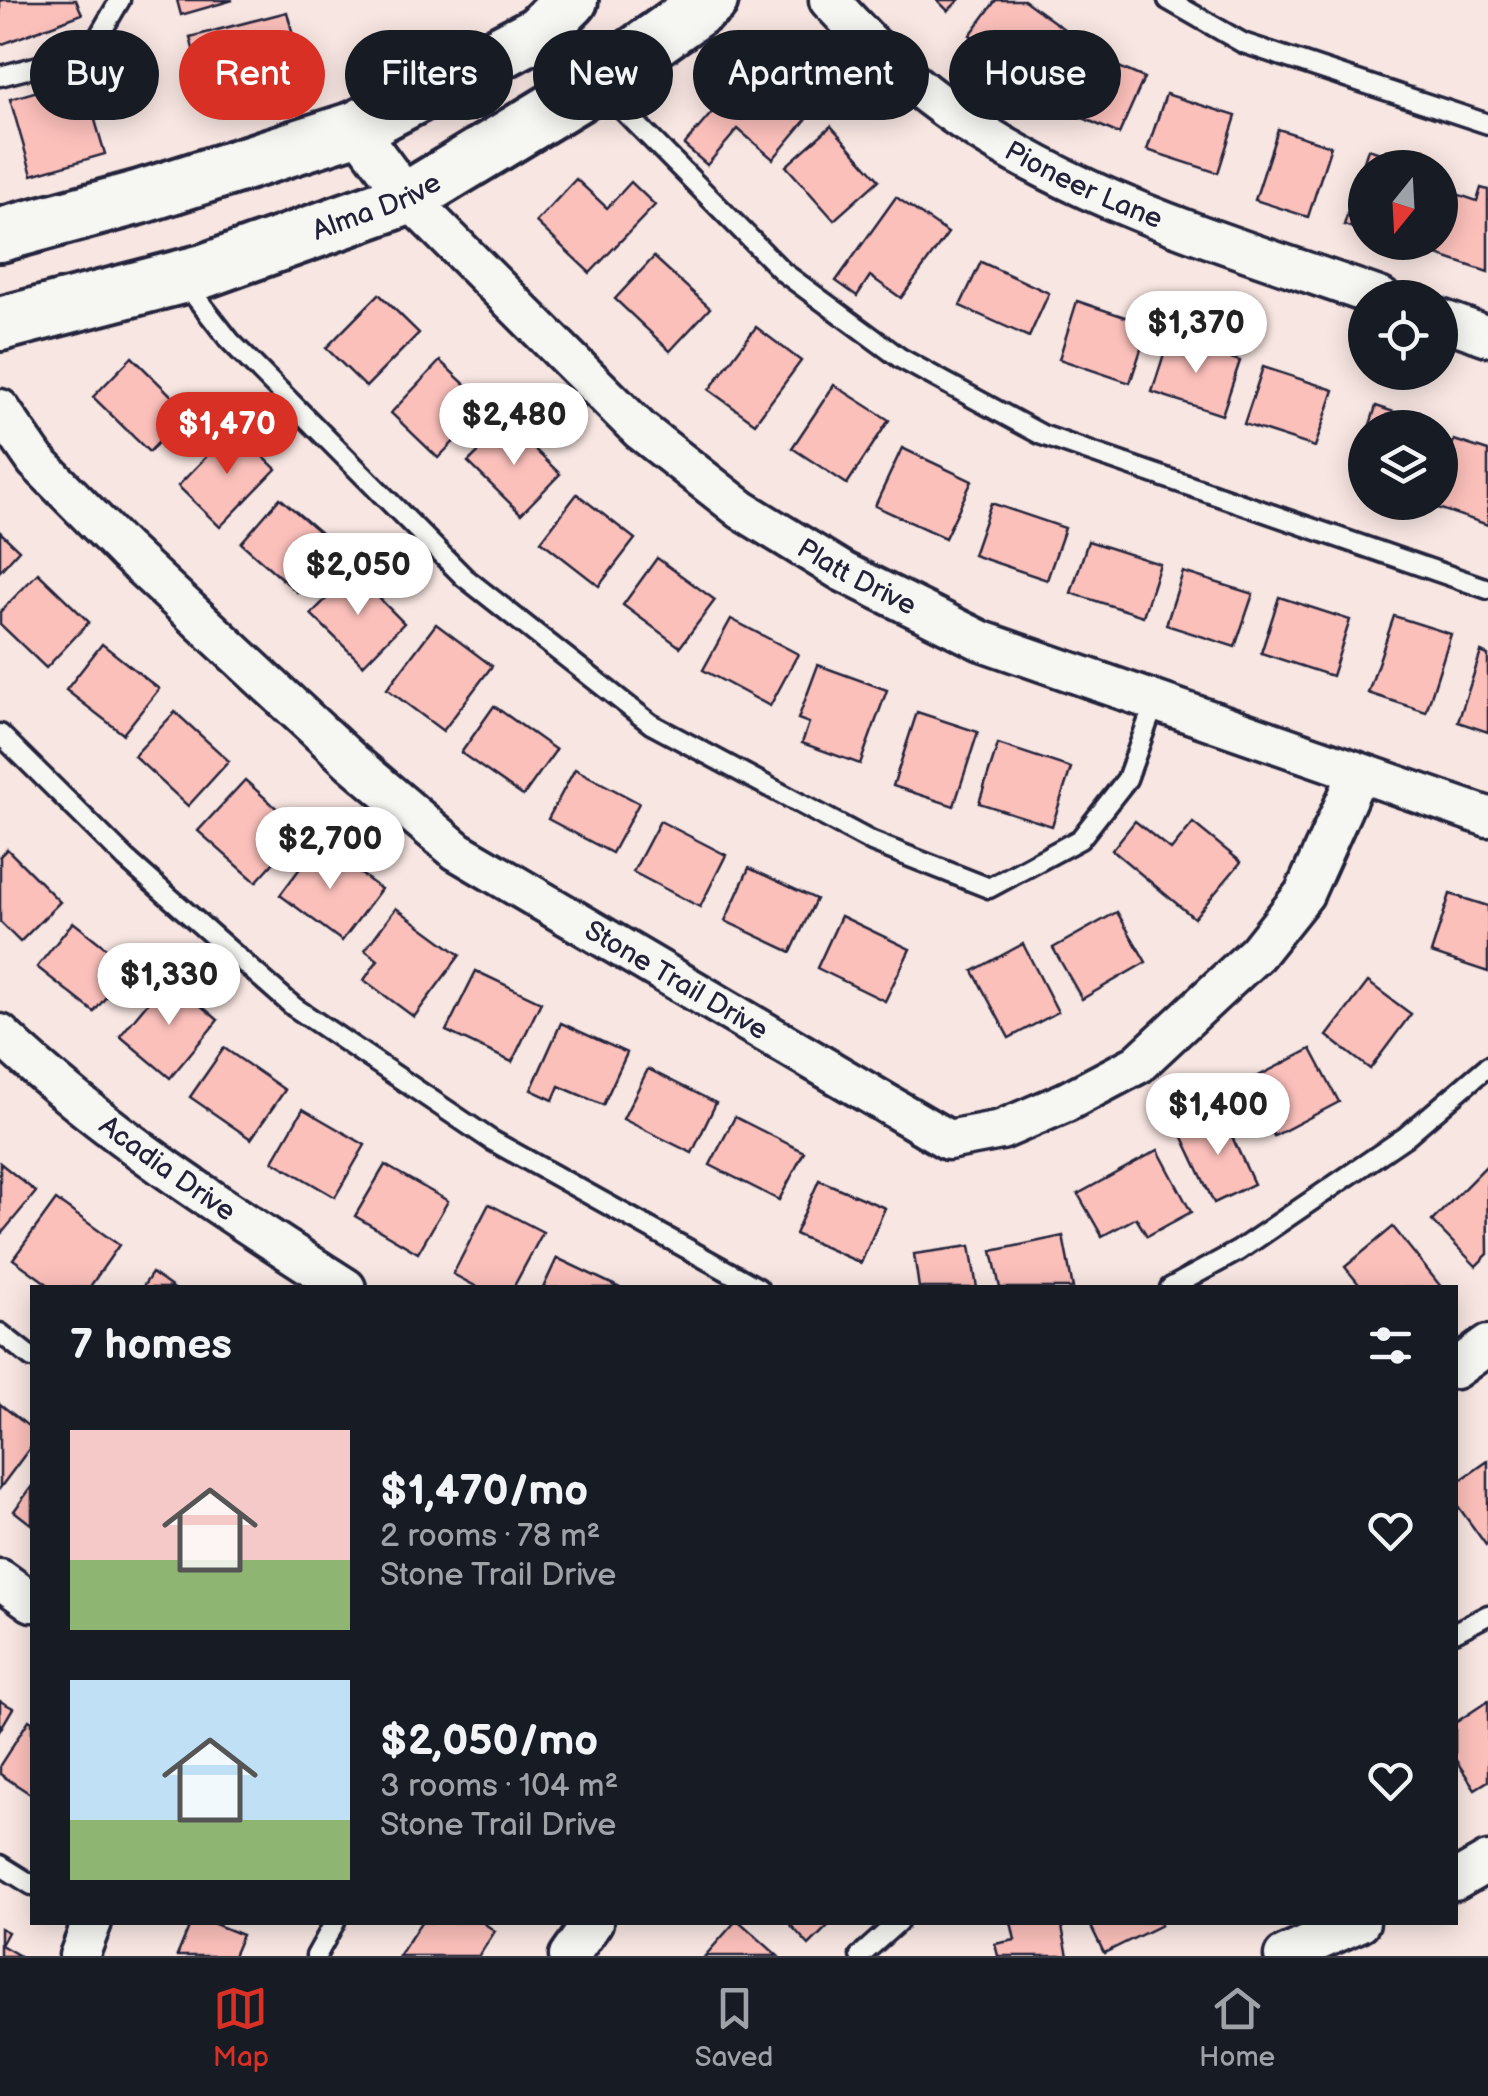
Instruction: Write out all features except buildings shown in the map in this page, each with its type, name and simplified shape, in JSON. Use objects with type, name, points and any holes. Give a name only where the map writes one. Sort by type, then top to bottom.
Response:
[{"type":"main road","points":[[0,235],[140,197],[356,128],[539,32],[571,0]]},
{"type":"main road","name":"Alma Drive","points":[[669,30],[711,0]]},
{"type":"main road","name":"Alma Drive","points":[[0,324],[179,277],[408,198],[536,120]]},
{"type":"street","name":"Pioneer Lane","points":[[829,0],[900,72],[975,128],[1051,172],[1162,220],[1348,286]]},
{"type":"street","name":"Platt Drive","points":[[356,128],[408,198],[640,430],[742,510],[843,572],[982,641],[1488,817]]},
{"type":"street","points":[[1458,325],[1488,336]]},
{"type":"street","name":"Stone Trail Drive","points":[[0,409],[36,460],[125,551],[352,762],[457,851],[948,1140],[1001,1130],[1138,1064],[1257,953],[1304,894],[1358,774]]},
{"type":"street","name":"Acadia Drive","points":[[0,1034],[34,1066],[208,1200],[341,1285]]},
{"type":"street","points":[[1458,1367],[1488,1345]]},
{"type":"street","points":[[0,1579],[30,1601]]},
{"type":"street","points":[[1458,1879],[1488,1862]]},
{"type":"street","points":[[79,1956],[91,1925]]},
{"type":"street","points":[[569,1956],[592,1925]]},
{"type":"street","points":[[1284,1956],[1353,1925]]},
{"type":"lane","points":[[0,76],[89,53],[120,0]]},
{"type":"lane","points":[[1168,0],[1243,42],[1488,124]]},
{"type":"lane","points":[[633,120],[784,272],[900,358],[1042,435],[1488,589]]},
{"type":"lane","points":[[179,277],[230,341],[464,578],[651,724],[872,842],[989,888],[1080,839],[1127,780],[1155,702]]},
{"type":"lane","points":[[0,734],[126,860],[294,1007],[491,1140],[753,1285]]},
{"type":"lane","points":[[1176,1285],[1238,1251],[1406,1137],[1488,1066]]},
{"type":"lane","points":[[0,1333],[30,1356]]},
{"type":"lane","points":[[1458,1630],[1488,1615]]},
{"type":"lane","points":[[0,1866],[30,1884]]},
{"type":"lane","points":[[316,1956],[333,1925]]},
{"type":"lane","points":[[860,1956],[895,1925]]}]
